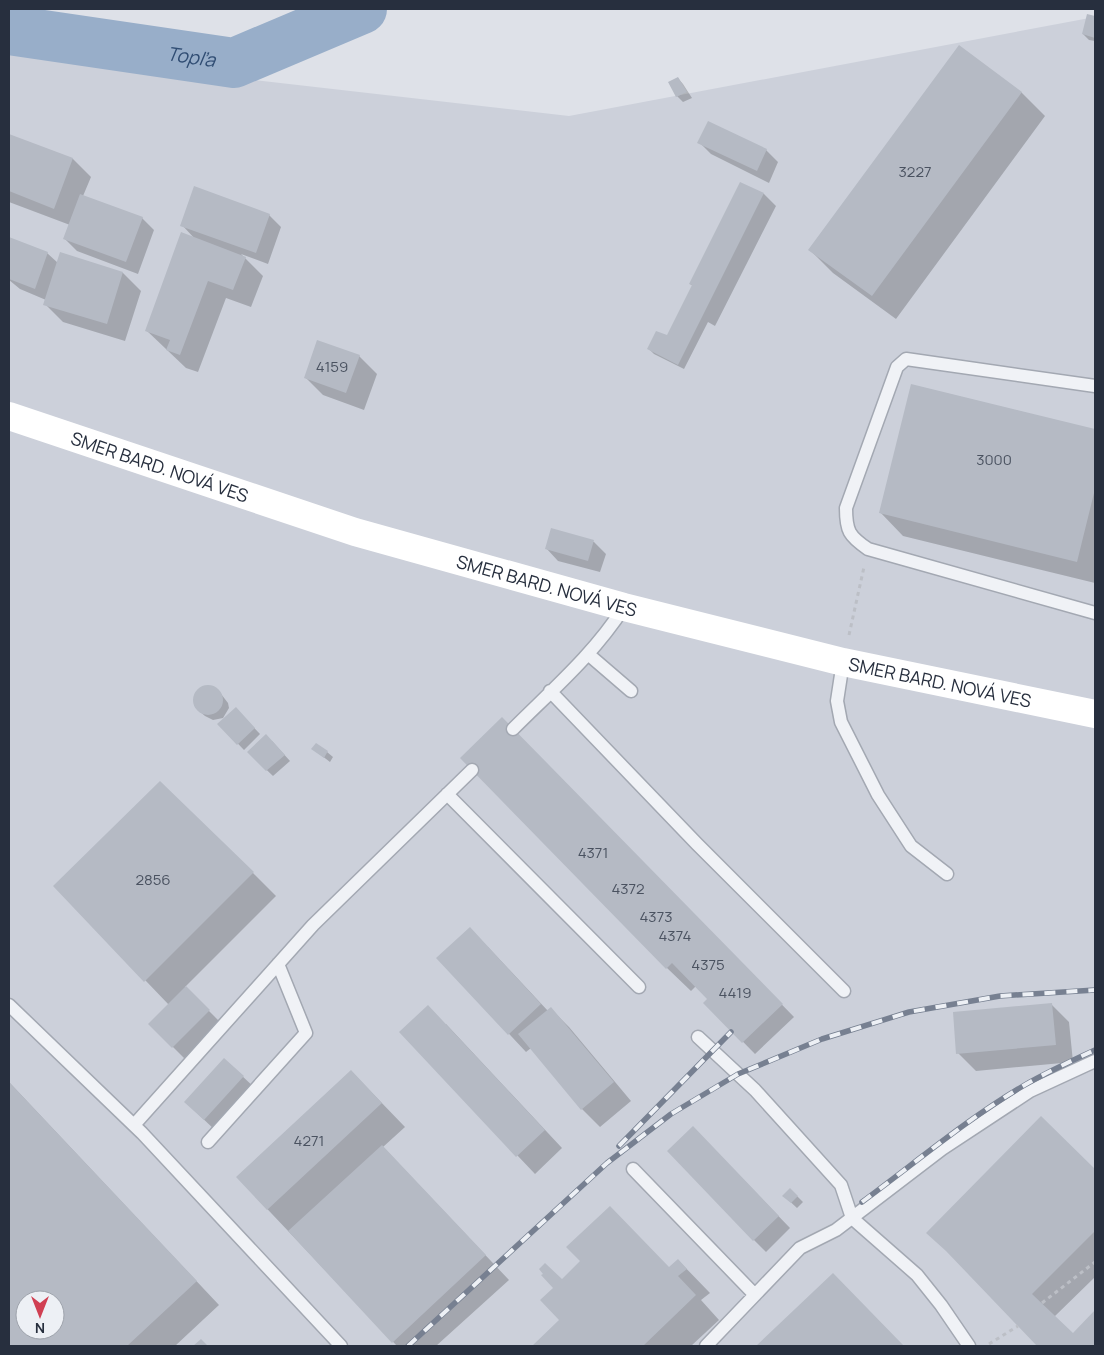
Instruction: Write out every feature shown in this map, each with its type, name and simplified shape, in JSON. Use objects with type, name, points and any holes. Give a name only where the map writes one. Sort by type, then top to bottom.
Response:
[{"type":"street","name":"SMER BARD. NOVÁ VES","points":[[9,416],[355,532],[624,607],[843,662],[1095,714]]},
{"type":"lane","points":[[1095,386],[906,359],[896,367],[846,508],[846,524],[854,540],[868,549],[1095,613]]},
{"type":"lane","points":[[513,728],[588,654],[610,628],[624,607]]},
{"type":"lane","points":[[588,654],[631,691]]},
{"type":"lane","points":[[843,662],[837,701],[841,722],[878,795],[911,846],[947,874]]},
{"type":"lane","points":[[550,691],[697,844],[844,991]]},
{"type":"lane","points":[[134,1125],[313,925],[472,770]]},
{"type":"lane","points":[[447,794],[639,987]]},
{"type":"lane","points":[[208,1142],[306,1033],[278,964]]},
{"type":"lane","points":[[9,1005],[134,1125],[341,1346]]},
{"type":"lane","points":[[698,1037],[755,1090],[841,1185],[852,1218],[917,1275],[941,1305],[969,1346]]},
{"type":"lane","points":[[706,1346],[800,1248],[836,1230],[942,1149],[993,1114],[1030,1091],[1095,1061]]},
{"type":"lane","points":[[633,1169],[755,1295]]},
{"type":"path","points":[[858,637],[849,635],[868,549]]},
{"type":"path","points":[[1042,1303],[1095,1262]]},
{"type":"path","points":[[986,1346],[1018,1326]]},
{"type":"shaded area","points":[[1095,17],[1095,1346],[9,1346],[9,52],[569,116]]},
{"type":"building","points":[[1087,14],[1095,16],[1095,38],[1082,34]]},
{"type":"building","points":[[959,45],[1022,92],[872,296],[808,250]]},
{"type":"building","points":[[678,77],[687,92],[676,97],[668,82]]},
{"type":"building","points":[[708,121],[767,149],[757,171],[697,143]]},
{"type":"building","points":[[9,134],[73,158],[54,209],[9,191]]},
{"type":"building","points":[[740,182],[764,193],[678,365],[647,349],[656,331],[667,335],[692,285],[689,284]]},
{"type":"building","points":[[194,186],[270,214],[256,253],[180,226]]},
{"type":"building","points":[[80,194],[143,217],[126,262],[63,239]]},
{"type":"building","points":[[181,232],[246,257],[233,290],[208,281],[180,355],[166,350],[170,340],[145,331]]},
{"type":"building","points":[[9,237],[48,252],[35,289],[9,279]]},
{"type":"building","points":[[60,252],[123,272],[107,324],[43,305]]},
{"type":"building","points":[[317,340],[360,355],[346,393],[304,378]]},
{"type":"building","points":[[911,384],[1095,429],[1095,489],[1077,562],[879,513]]},
{"type":"building","points":[[551,528],[594,540],[588,561],[545,549]]},
{"type":"building","points":[[208,685],[219,689],[223,700],[219,711],[208,715],[197,711],[193,700],[197,689]]},
{"type":"building","points":[[236,707],[255,728],[237,745],[217,724]]},
{"type":"building","points":[[502,717],[783,1004],[742,1043],[703,1003],[707,999],[672,963],[666,969],[460,758]]},
{"type":"building","points":[[266,734],[285,755],[266,771],[247,752]]},
{"type":"building","points":[[316,743],[328,751],[324,758],[311,749]]},
{"type":"building","points":[[160,781],[254,872],[144,982],[53,886]]},
{"type":"building","points":[[470,927],[541,1004],[508,1035],[436,958]]},
{"type":"building","points":[[186,986],[210,1010],[172,1048],[148,1024]]},
{"type":"building","points":[[1052,1003],[1056,1045],[956,1054],[953,1012]]},
{"type":"building","points":[[428,1005],[545,1130],[516,1157],[399,1032]]},
{"type":"building","points":[[551,1007],[614,1082],[581,1110],[518,1034]]},
{"type":"building","points":[[224,1058],[244,1076],[204,1120],[184,1102]]},
{"type":"building","points":[[351,1070],[382,1103],[267,1210],[236,1177]]},
{"type":"building","points":[[9,1082],[197,1281],[127,1346],[9,1346]]},
{"type":"building","points":[[1041,1116],[1095,1169],[1095,1231],[1032,1294],[1073,1333],[1095,1310],[1095,1346],[1037,1346],[946,1251],[926,1233]]},
{"type":"building","points":[[693,1126],[779,1216],[753,1241],[667,1151]]},
{"type":"building","points":[[382,1145],[486,1255],[392,1343],[288,1231]]},
{"type":"building","points":[[790,1188],[798,1196],[791,1203],[782,1196]]},
{"type":"building","points":[[610,1206],[669,1267],[678,1259],[687,1269],[678,1276],[696,1295],[643,1346],[532,1346],[559,1320],[540,1300],[553,1288],[541,1275],[543,1274],[539,1269],[545,1263],[562,1279],[580,1261],[566,1247]]},
{"type":"building","points":[[833,1273],[904,1346],[756,1346]]},
{"type":"building","points":[[201,1339],[208,1346],[193,1346]]},
{"type":"waterway","name":"Topľa","points":[[9,30],[234,63],[362,9]]},
{"type":"railway","points":[[408,1346],[607,1163],[671,1114],[738,1074],[822,1039],[909,1012],[1000,996],[1095,990]]},
{"type":"railway","points":[[619,1146],[731,1032]]},
{"type":"railway","points":[[862,1202],[961,1127],[1002,1099],[1041,1076],[1095,1050]]}]
